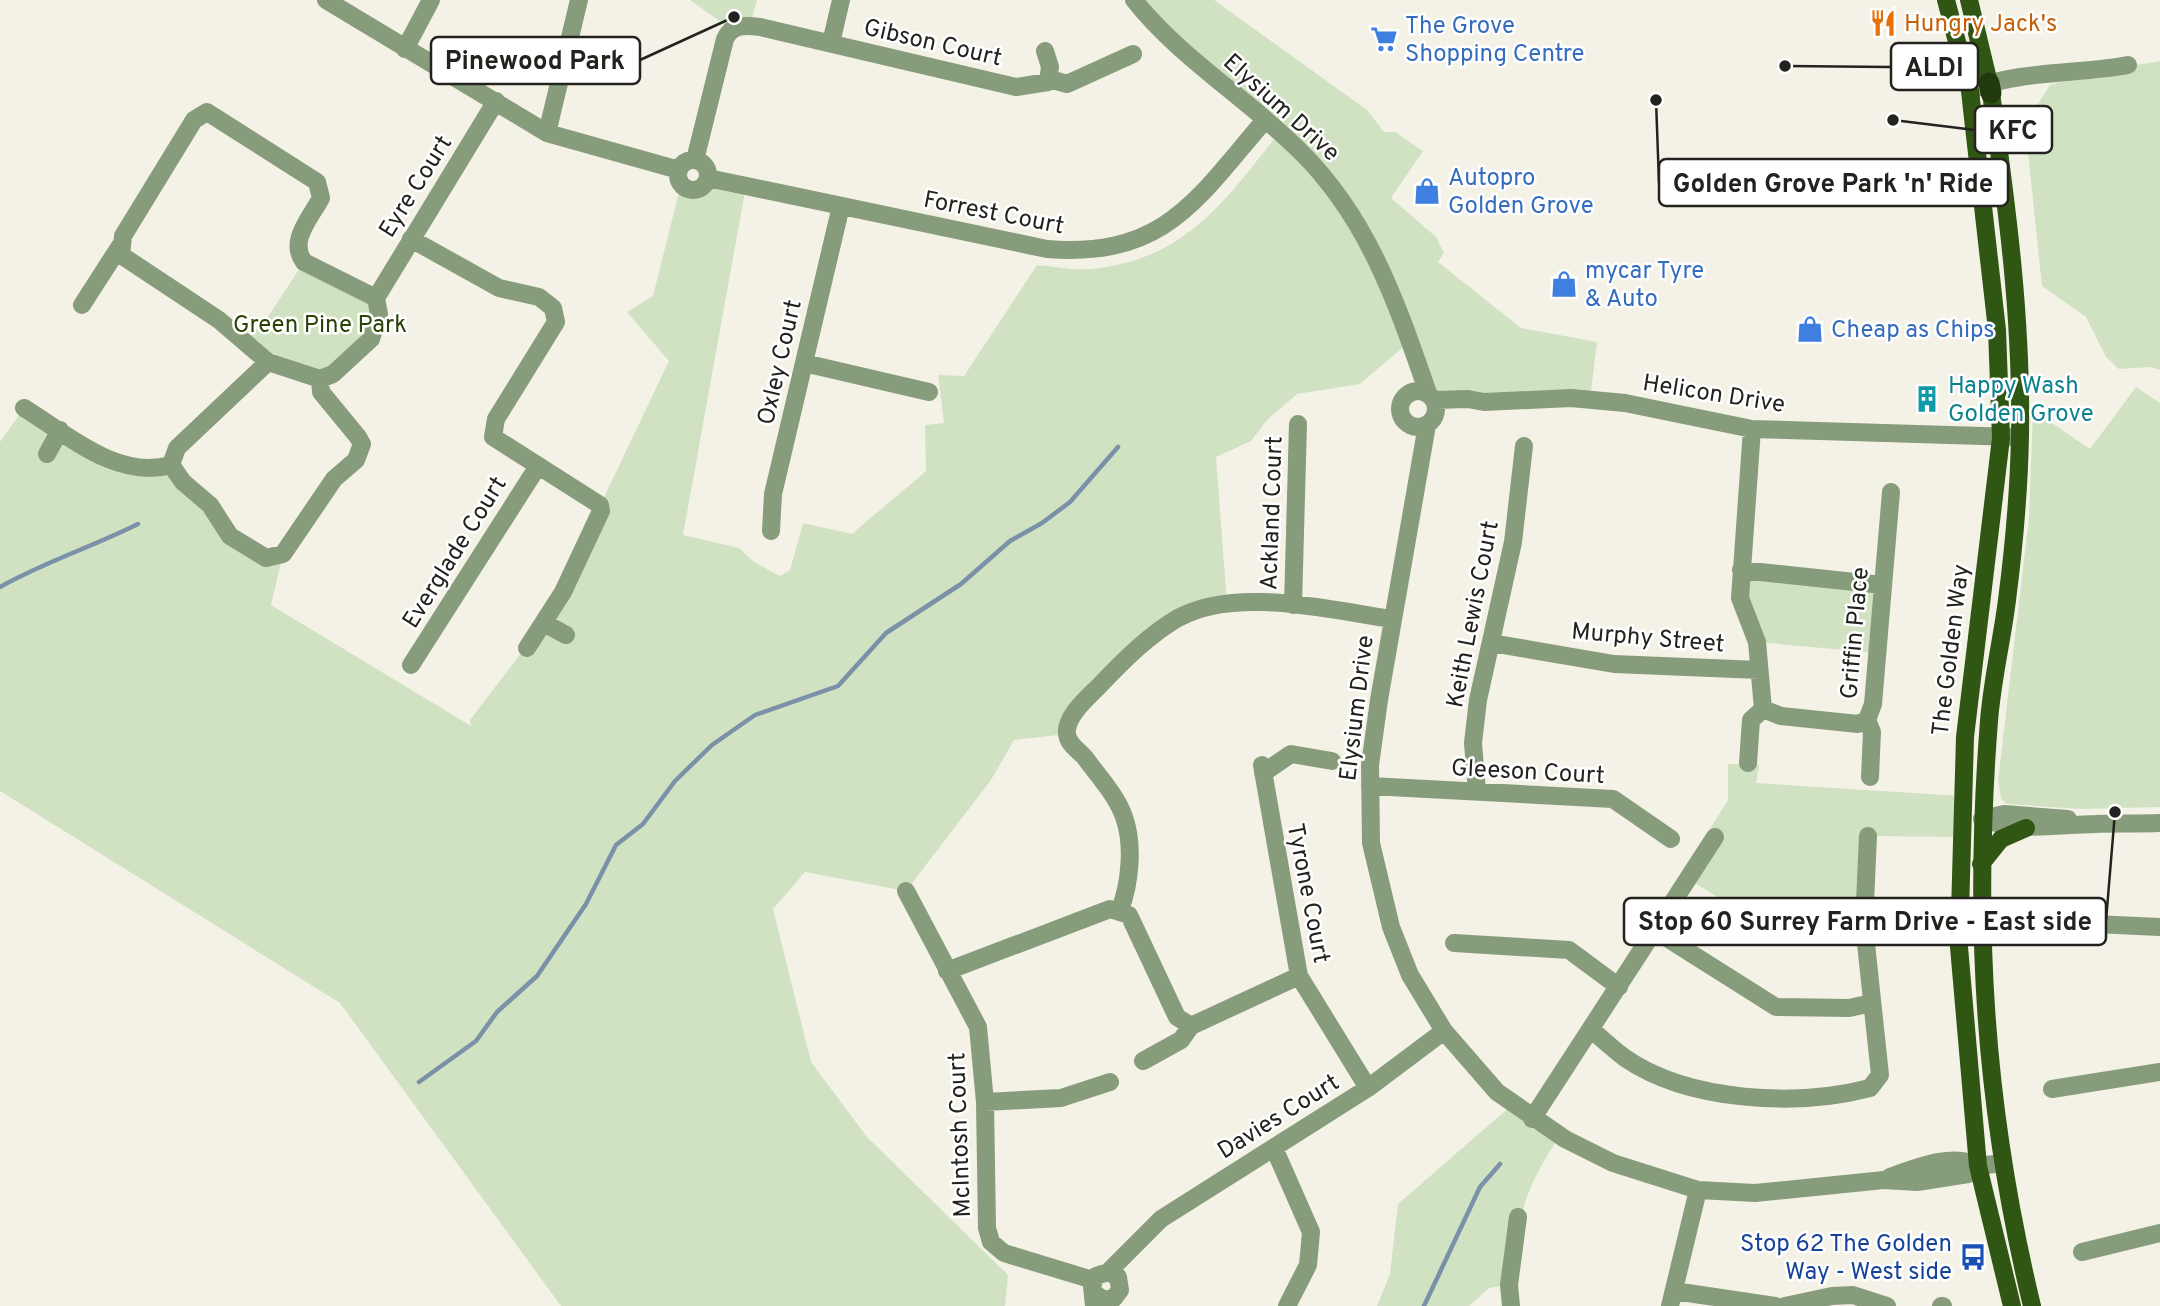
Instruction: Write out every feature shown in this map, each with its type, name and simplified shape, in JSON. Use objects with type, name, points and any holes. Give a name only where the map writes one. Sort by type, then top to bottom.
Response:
[{"type":"main road","name":"The Golden Way","points":[[1946,0],[1984,89],[2001,438],[1966,724],[1961,805],[1959,947],[1978,1166],[2012,1306]]},
{"type":"main road","name":"The Golden Way","points":[[1969,0],[2018,311],[2020,438],[2007,599],[1989,716],[1981,864],[1983,986],[1989,1060],[2003,1163],[2032,1306]]},
{"type":"main road","points":[[1961,805],[1982,819],[1961,859]]},
{"type":"main road","points":[[1981,864],[2001,839],[2026,828]]},
{"type":"street","points":[[326,0],[547,133],[678,170]]},
{"type":"street","points":[[405,49],[431,0]]},
{"type":"street","points":[[547,133],[579,0]]},
{"type":"street","points":[[831,43],[841,0]]},
{"type":"street","name":"Elysium Drive","points":[[1134,0],[1174,43],[1265,120],[1314,166],[1355,218],[1388,281],[1409,343],[1428,412],[1372,752],[1371,843],[1391,927],[1410,975],[1444,1031],[1497,1093],[1532,1119],[1564,1139],[1613,1163],[1698,1190],[1755,1193],[1884,1180],[1916,1168],[1966,1159],[1978,1166],[2003,1163]]},
{"type":"street","name":"Gibson Court","points":[[695,160],[728,33],[745,25],[1016,87],[1045,83],[1050,79],[1067,84],[1133,54]]},
{"type":"street","points":[[1045,51],[1050,79]]},
{"type":"street","points":[[1984,89],[2129,65]]},
{"type":"street","name":"Eyre Court","points":[[376,298],[496,101]]},
{"type":"street","points":[[207,112],[317,182],[321,198],[298,238],[299,255],[304,262],[376,298],[379,314],[377,328],[371,338],[333,374],[320,379],[268,362],[219,320],[121,255],[122,236],[194,120],[207,112]]},
{"type":"street","name":"Forrest Court","points":[[708,178],[1047,249],[1081,252],[1112,248],[1139,240],[1184,213],[1265,120]]},
{"type":"street","points":[[695,160],[706,167],[708,178],[701,188],[690,190],[681,184],[678,170],[684,162],[695,160]]},
{"type":"street","name":"Oxley Court","points":[[771,531],[773,494],[841,206]]},
{"type":"street","points":[[411,239],[499,288],[539,297],[553,309],[556,322],[496,419],[493,437],[600,505],[601,511],[573,573],[527,648]]},
{"type":"street","points":[[82,304],[120,246]]},
{"type":"street","name":"Elysium Drive","points":[[1409,343],[1408,394],[1400,409],[1404,421],[1428,412]]},
{"type":"street","points":[[268,362],[177,448],[172,465],[183,482],[210,505],[230,536],[266,558],[284,554],[334,479],[356,460],[360,451],[358,437],[321,392],[320,379]]},
{"type":"street","points":[[804,363],[929,392]]},
{"type":"street","name":"Helicon Drive","points":[[1408,394],[1415,391],[1428,412],[1466,409],[1484,402],[1590,399],[1678,412],[1752,429],[2020,438]]},
{"type":"street","points":[[24,408],[113,463],[144,468],[172,465]]},
{"type":"street","name":"Ackland Court","points":[[1293,605],[1298,424]]},
{"type":"street","points":[[1748,763],[1751,720],[1762,704],[1757,642],[1740,598],[1752,429]]},
{"type":"street","points":[[47,454],[60,430]]},
{"type":"street","name":"Keith Lewis Court","points":[[1477,791],[1473,743],[1513,542],[1524,446]]},
{"type":"street","name":"Everglade Court","points":[[411,665],[538,466]]},
{"type":"street","name":"Griffin Place","points":[[1870,777],[1872,732],[1867,720],[1873,704],[1891,492]]},
{"type":"street","points":[[1741,570],[1883,584]]},
{"type":"street","points":[[1120,910],[1127,891],[1129,858],[1124,816],[1084,755],[1072,745],[1067,734],[1072,716],[1130,654],[1179,618],[1204,607],[1240,603],[1293,605],[1392,619]]},
{"type":"street","points":[[544,623],[565,635]]},
{"type":"street","name":"Murphy Street","points":[[1491,643],[1614,664],[1759,670]]},
{"type":"street","points":[[1762,704],[1781,716],[1858,724],[1867,720]]},
{"type":"street","name":"Tyrone Court","points":[[1332,761],[1291,754],[1262,769],[1299,976],[1368,1088]]},
{"type":"street","name":"Gleeson Court","points":[[1370,786],[1613,799],[1671,839]]},
{"type":"street","points":[[1982,819],[2004,814],[2043,815],[2095,824]]},
{"type":"street","points":[[1982,819],[2003,827],[2026,828],[2160,823]]},
{"type":"street","points":[[1592,1030],[1625,1058],[1649,1071],[1704,1090],[1775,1100],[1858,1091],[1877,1083],[1880,1075],[1864,912],[1868,836]]},
{"type":"street","points":[[1532,1119],[1657,928],[1698,857],[1714,837]]},
{"type":"street","name":"McIntosh Court","points":[[906,891],[978,1027],[985,1102],[986,1222],[991,1242],[1004,1253],[1102,1291]]},
{"type":"street","points":[[947,971],[1110,909],[1120,910],[1129,915],[1177,1017],[1191,1026]]},
{"type":"street","points":[[2051,922],[2160,927]]},
{"type":"street","points":[[1657,928],[1662,935],[1776,1007],[1849,1008],[1872,1003]]},
{"type":"street","points":[[1454,943],[1569,950],[1619,987]]},
{"type":"street","points":[[1143,1061],[1181,1040],[1191,1026],[1299,976]]},
{"type":"street","name":"Davies Court","points":[[1102,1291],[1138,1241],[1161,1219],[1368,1088],[1444,1031]]},
{"type":"street","points":[[2052,1089],[2160,1072]]},
{"type":"street","points":[[985,1102],[1061,1098],[1110,1082]]},
{"type":"street","points":[[1274,1149],[1311,1232],[1308,1265],[1287,1306]]},
{"type":"street","points":[[1698,1190],[1672,1299],[1775,1306]]},
{"type":"street","points":[[1511,1306],[1509,1285],[1518,1217]]},
{"type":"street","points":[[2082,1252],[2160,1233]]},
{"type":"street","points":[[1785,1306],[1832,1296],[1853,1295],[1887,1306]]},
{"type":"green space","points":[[690,0],[757,0],[750,26],[732,30]]},
{"type":"green space","points":[[1135,0],[1214,0],[1367,110],[1384,132],[1395,132],[1423,151],[1391,198],[1436,237],[1444,253],[1438,262],[1521,328],[1597,342],[1590,399],[1435,400],[1408,343],[1360,384],[1297,394],[1267,420],[1251,441],[1216,457],[1227,604],[1179,618],[1097,689],[1067,734],[1014,740],[991,780],[906,891],[805,872],[773,909],[811,1062],[867,1137],[1008,1275],[1005,1306],[561,1306],[340,1003],[0,791],[0,442],[24,408],[113,462],[174,471],[230,536],[283,554],[271,605],[471,726],[470,720],[544,623],[669,361],[627,312],[653,296],[681,184],[690,190],[706,184],[746,186],[683,535],[739,548],[754,562],[780,576],[790,570],[803,523],[852,534],[926,471],[925,425],[944,423],[938,375],[964,376],[1037,265],[1090,269],[1152,254],[1200,224],[1240,182],[1279,133]]},
{"type":"green space","points":[[2160,61],[2160,370],[2150,367],[2119,369],[2106,357],[2086,317],[2042,286],[2025,124],[2050,85],[2089,73]]},
{"type":"green space","name":"Green Pine Park","points":[[304,262],[376,298],[377,328],[320,379],[245,342],[265,321]]},
{"type":"green space","points":[[2136,387],[2160,403],[2160,807],[2081,809],[2007,804],[2001,799],[1998,781],[2029,518],[2033,410],[2090,449]]},
{"type":"green space","points":[[1741,570],[1883,585],[1878,653],[1757,642]]},
{"type":"green space","points":[[1728,764],[1759,765],[1756,783],[1961,796],[1960,837],[1868,836],[1864,925],[1773,931],[1688,879],[1694,854],[1728,800]]},
{"type":"green space","points":[[1513,1104],[1560,1136],[1538,1173],[1524,1207],[1509,1285],[1489,1288],[1469,1306],[1377,1306],[1390,1274],[1398,1204]]},
{"type":"waterway","points":[[419,1082],[476,1041],[497,1012],[537,976],[586,904],[616,845],[643,824],[675,781],[712,745],[755,715],[838,686],[886,633],[961,584],[1010,541],[1042,523],[1070,502],[1118,447]]},
{"type":"waterway","points":[[0,587],[138,524]]},
{"type":"waterway","points":[[1424,1306],[1480,1187],[1500,1164]]},
{"type":"place","name":"Pinewood Park","points":[[734,17]]},
{"type":"place","name":"Hungry Jack's","points":[[1883,23]]},
{"type":"place","name":"The Grove Shopping Centre","points":[[1384,39]]},
{"type":"place","name":"ALDI","points":[[1785,66]]},
{"type":"place","name":"Golden Grove Park 'n' Ride","points":[[1656,100]]},
{"type":"place","name":"KFC","points":[[1893,120]]},
{"type":"place","name":"Autopro Golden Grove","points":[[1427,191]]},
{"type":"place","name":"mycar Tyre & Auto","points":[[1564,284]]},
{"type":"place","name":"Cheap as Chips","points":[[1810,329]]},
{"type":"place","name":"Happy Wash Golden Grove","points":[[1927,399]]},
{"type":"place","name":"Stop 60 Surrey Farm Drive - East side","points":[[2115,812]]},
{"type":"place","name":"Stop 62 The Golden Way - West side","points":[[1973,1257]]}]
